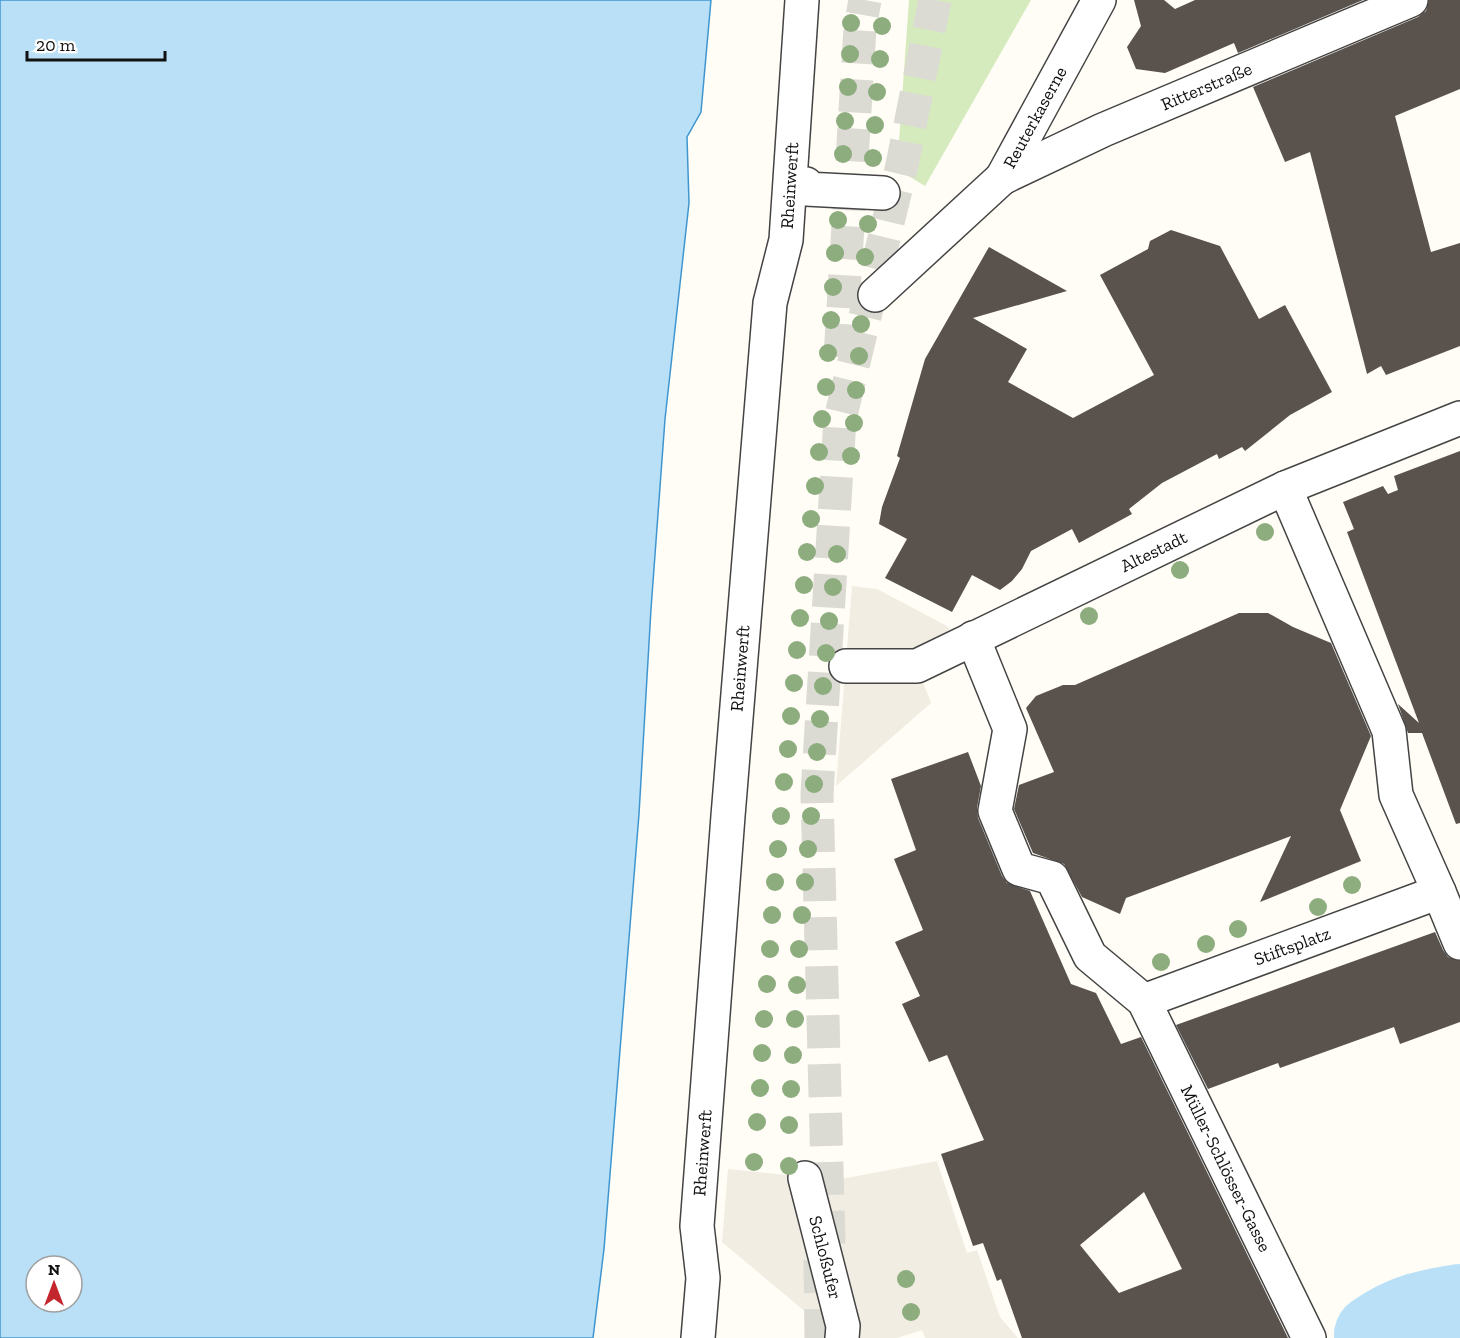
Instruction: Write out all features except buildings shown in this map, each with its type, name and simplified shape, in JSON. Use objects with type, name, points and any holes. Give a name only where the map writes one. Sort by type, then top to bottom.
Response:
[{"type":"street","name":"Rheinwerft","points":[[698,1338],[703,1278],[697,1226],[729,804],[770,303],[786,240],[801,134],[802,0]]},
{"type":"street","name":"Reuterkaserne","points":[[875,295],[1002,178],[1099,0]]},
{"type":"street","name":"Ritterstraße","points":[[1002,178],[1103,130],[1411,0]]},
{"type":"street","points":[[806,184],[806,189],[883,193]]},
{"type":"street","name":"Altestadt","points":[[846,666],[917,666],[1285,488],[1460,418]]},
{"type":"street","points":[[1285,488],[1389,731],[1396,795],[1460,943]]},
{"type":"street","points":[[973,638],[1010,729],[995,811],[1019,869],[1052,878],[1090,956],[1144,1001]]},
{"type":"street","name":"Stiftsplatz","points":[[1144,1001],[1439,892]]},
{"type":"street","name":"Müller-Schlösser-Gasse","points":[[1144,1001],[1309,1338]]},
{"type":"street","name":"Schloßufer","points":[[805,1178],[843,1326],[842,1338]]},
{"type":"green space","points":[[909,0],[1031,0],[925,186],[897,169]]},
{"type":"shaded area","points":[[852,586],[877,589],[947,626],[960,644],[917,666],[931,703],[836,786]]},
{"type":"shaded area","points":[[937,1161],[967,1253],[977,1250],[1000,1317],[1018,1338],[925,1338],[922,1330],[897,1338],[805,1338],[807,1313],[722,1242],[728,1169],[836,1180]]},
{"type":"water","points":[[0,0],[711,0],[701,112],[687,137],[689,203],[665,419],[639,814],[604,1249],[593,1338],[0,1338]]},
{"type":"water","points":[[1460,1282],[1460,1316],[1427,1322],[1396,1335],[1374,1309],[1404,1293]]},
{"type":"waterway","points":[[1375,1335],[1396,1322],[1416,1314],[1460,1305]]},
{"type":"tunnel","points":[[840,357],[860,28],[865,0]]},
{"type":"tunnel","points":[[829,1244],[817,794],[840,419],[902,165],[935,0]]},
{"type":"tunnel","points":[[820,1260],[821,1338]]}]
